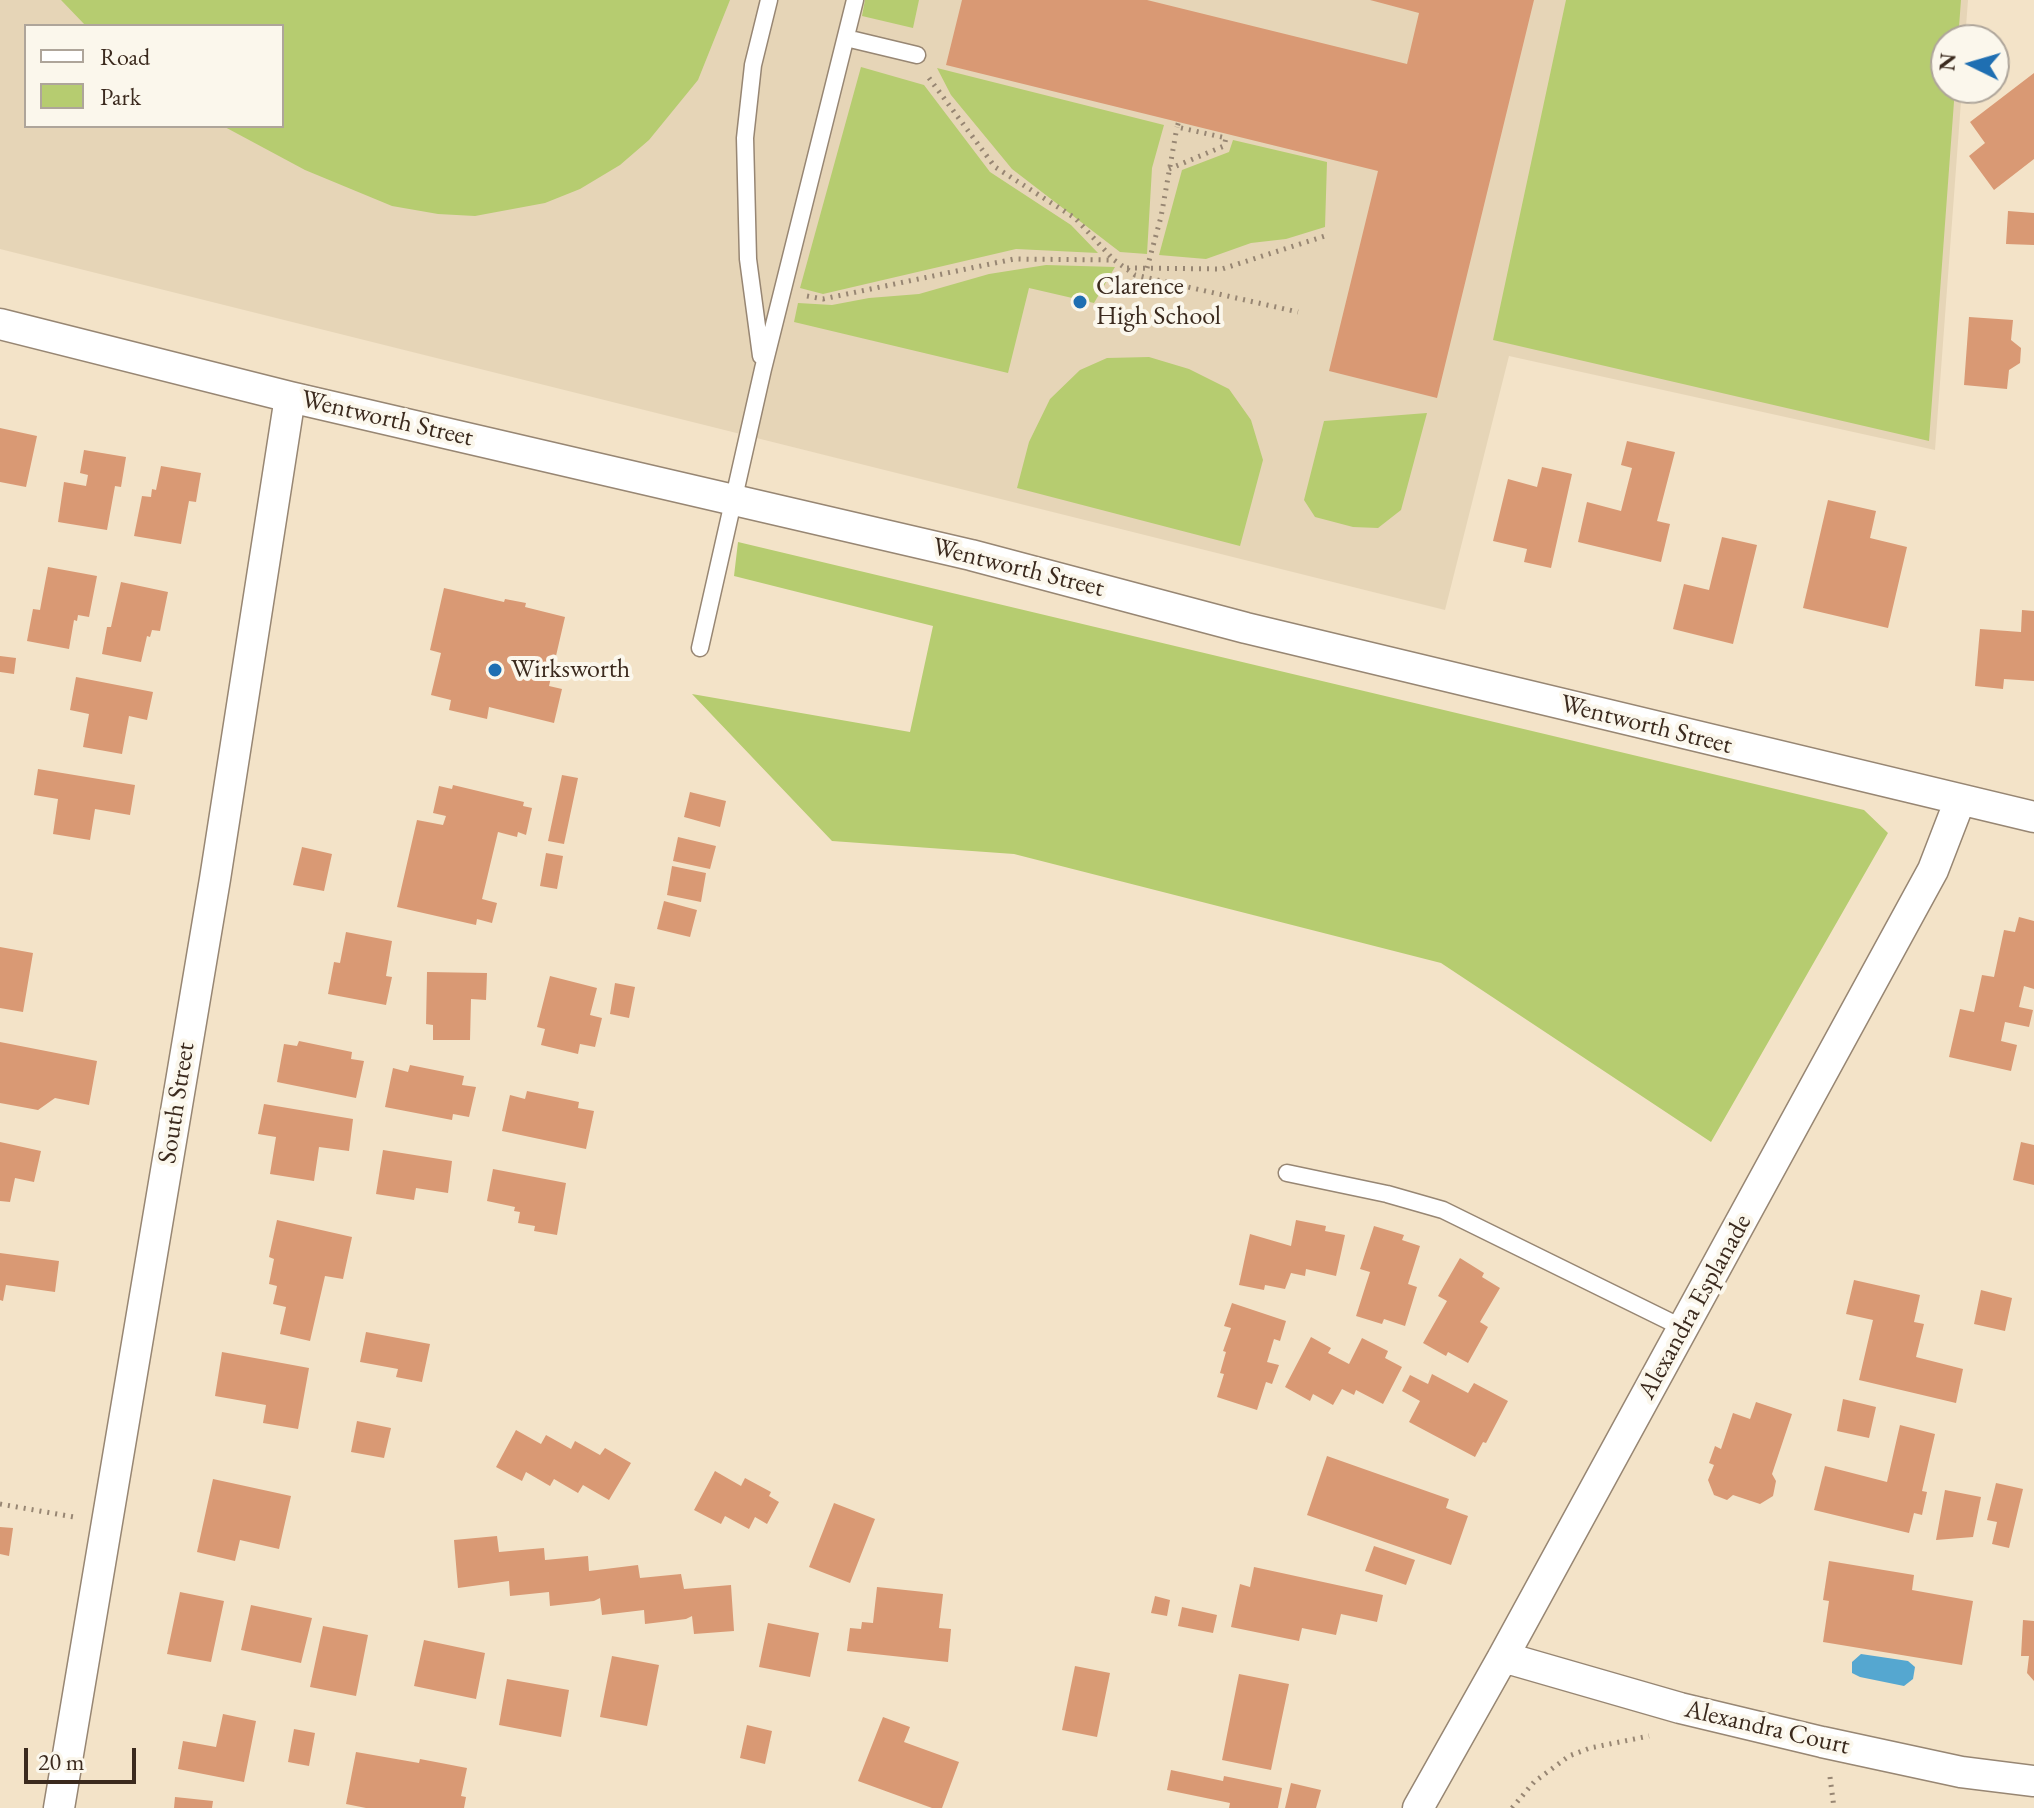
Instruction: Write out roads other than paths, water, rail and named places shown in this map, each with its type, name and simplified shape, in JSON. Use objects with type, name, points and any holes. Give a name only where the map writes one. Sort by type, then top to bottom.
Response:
[{"type":"street","name":"Wentworth Street","points":[[0,324],[290,397],[971,555],[1277,636],[2034,817]]},
{"type":"street","name":"South Street","points":[[59,1808],[215,879],[290,397]]},
{"type":"street","name":"Alexandra Esplanade","points":[[1418,1808],[1933,870],[1960,800]]},
{"type":"street","name":"Alexandra Court","points":[[1503,1657],[1680,1708],[1822,1742],[1961,1772],[2034,1781]]},
{"type":"lane","points":[[763,369],[748,259],[745,138],[753,65],[769,0]]},
{"type":"lane","points":[[700,648],[763,369],[855,0]]},
{"type":"lane","points":[[846,38],[917,55]]},
{"type":"lane","points":[[1287,1173],[1387,1194],[1443,1210],[1683,1328]]},
{"type":"water","points":[[1861,1654],[1908,1661],[1915,1667],[1913,1679],[1904,1686],[1860,1677],[1852,1673],[1852,1662]]},
{"type":"place","name":"Clarence High School","points":[[1080,302]]},
{"type":"place","name":"Wirksworth","points":[[495,670]]}]
